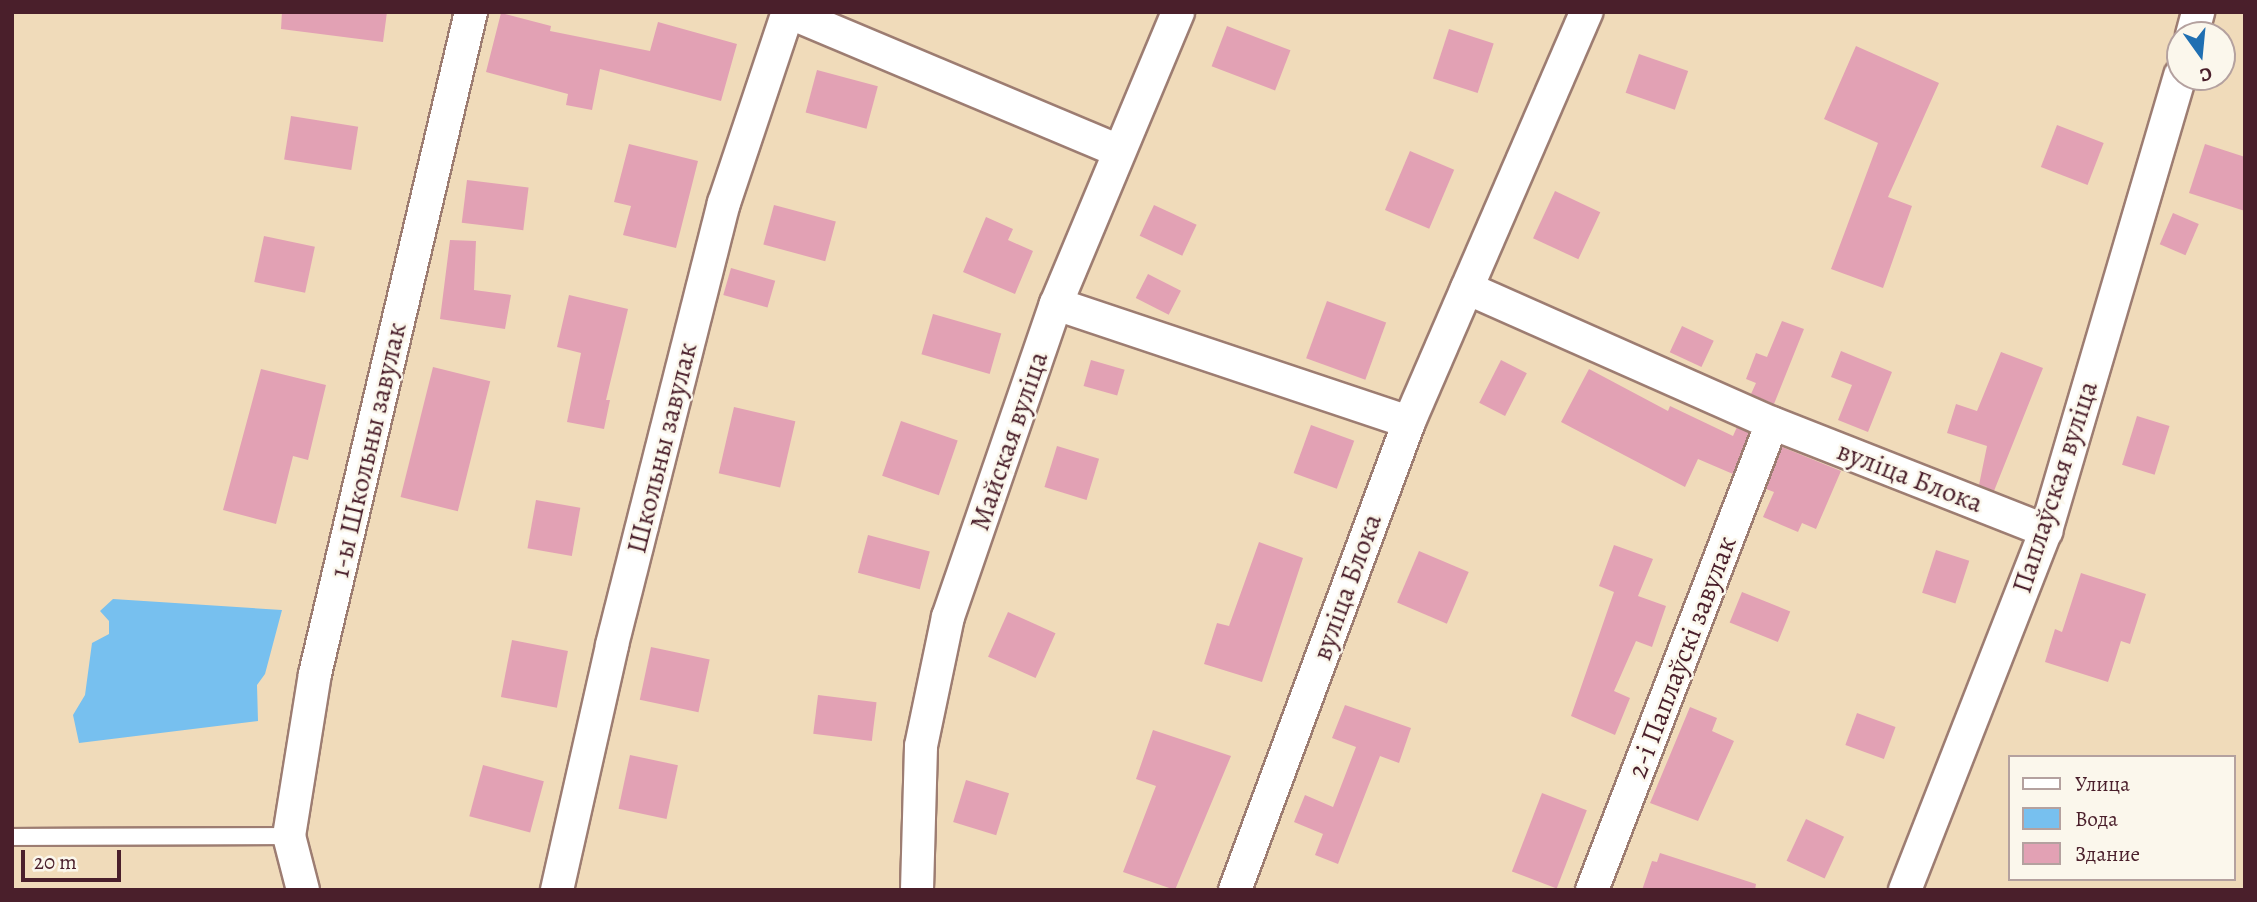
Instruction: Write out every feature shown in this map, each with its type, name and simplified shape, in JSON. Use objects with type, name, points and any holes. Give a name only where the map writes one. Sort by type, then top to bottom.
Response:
[{"type":"street","name":"1-ы Школьны завулак","points":[[303,890],[289,836],[315,674],[471,12]]},
{"type":"street","points":[[788,12],[1119,151]]},
{"type":"street","name":"Школьны завулак","points":[[557,890],[612,645],[724,204],[788,12]]},
{"type":"street","name":"Майская вуліца","points":[[917,890],[921,746],[948,617],[1056,304],[1178,12]]},
{"type":"street","name":"вуліца Блока","points":[[1235,890],[1409,422],[1586,12]]},
{"type":"street","name":"Паплаўская вуліца","points":[[1905,890],[2046,531],[2175,91]]},
{"type":"street","name":"вуліца Блока","points":[[1467,288],[1772,423],[2046,531]]},
{"type":"street","points":[[1056,304],[1409,422]]},
{"type":"street","name":"2-і Паплаўскі завулак","points":[[1592,890],[1772,423]]},
{"type":"lane","points":[[12,838],[289,836]]},
{"type":"water","points":[[113,599],[282,610],[265,674],[257,685],[258,721],[79,743],[73,715],[85,695],[92,643],[109,634],[109,621],[100,611]]},
{"type":"building","points":[[282,12],[387,12],[383,42],[281,29]]},
{"type":"building","points":[[501,13],[551,26],[550,31],[650,51],[658,22],[737,44],[721,101],[600,69],[592,110],[566,105],[568,94],[486,72]]},
{"type":"building","points":[[1227,26],[1290,50],[1275,91],[1212,66]]},
{"type":"building","points":[[1449,29],[1494,44],[1478,93],[1433,78]]},
{"type":"building","points":[[1856,46],[1939,83],[1888,197],[1912,206],[1883,288],[1831,269],[1878,143],[1824,119]]},
{"type":"building","points":[[1639,54],[1688,71],[1675,110],[1626,93]]},
{"type":"building","points":[[817,70],[878,86],[866,129],[806,113]]},
{"type":"building","points":[[291,116],[358,127],[351,170],[284,159]]},
{"type":"building","points":[[2057,125],[2104,143],[2088,185],[2041,167]]},
{"type":"building","points":[[629,144],[698,161],[676,248],[623,235],[631,206],[614,202]]},
{"type":"building","points":[[2205,144],[2245,157],[2245,211],[2189,193]]},
{"type":"building","points":[[1410,151],[1454,170],[1429,229],[1385,210]]},
{"type":"building","points":[[467,180],[529,188],[523,230],[462,223]]},
{"type":"building","points":[[1555,191],[1600,212],[1578,259],[1533,238]]},
{"type":"building","points":[[774,205],[836,222],[825,261],[763,245]]},
{"type":"building","points":[[1154,205],[1197,225],[1182,256],[1140,236]]},
{"type":"building","points":[[2173,213],[2199,224],[2185,255],[2160,244]]},
{"type":"building","points":[[986,217],[1013,229],[1008,240],[1033,251],[1015,294],[963,272]]},
{"type":"building","points":[[264,236],[315,247],[305,293],[254,282]]},
{"type":"building","points":[[450,240],[476,241],[474,290],[511,295],[505,329],[440,319]]},
{"type":"building","points":[[731,268],[775,281],[768,308],[723,295]]},
{"type":"building","points":[[1148,274],[1181,291],[1169,315],[1136,298]]},
{"type":"building","points":[[569,295],[628,309],[606,400],[610,400],[604,429],[567,422],[581,353],[557,347]]},
{"type":"building","points":[[1327,301],[1386,323],[1365,380],[1306,358]]},
{"type":"building","points":[[933,314],[1001,334],[990,374],[921,354]]},
{"type":"building","points":[[1782,321],[1804,329],[1774,404],[1751,394],[1756,383],[1746,379],[1756,353],[1767,357]]},
{"type":"building","points":[[1682,326],[1714,341],[1701,367],[1670,352]]},
{"type":"building","points":[[1841,351],[1892,372],[1868,432],[1838,420],[1852,385],[1831,377]]},
{"type":"building","points":[[2001,352],[2043,368],[1994,491],[1979,485],[1987,446],[1947,433],[1956,404],[1977,411]]},
{"type":"building","points":[[1091,360],[1125,370],[1117,396],[1084,386]]},
{"type":"building","points":[[1501,360],[1527,373],[1505,416],[1479,403]]},
{"type":"building","points":[[433,367],[490,381],[458,511],[401,497]]},
{"type":"building","points":[[261,369],[326,385],[308,460],[293,456],[276,524],[223,510]]},
{"type":"building","points":[[1589,369],[1668,411],[1670,406],[1733,436],[1737,427],[1749,433],[1733,474],[1698,459],[1685,487],[1561,422]]},
{"type":"building","points":[[734,407],[795,421],[780,487],[719,473]]},
{"type":"building","points":[[2137,416],[2170,426],[2155,475],[2122,465]]},
{"type":"building","points":[[901,421],[958,441],[939,495],[882,476]]},
{"type":"building","points":[[1311,425],[1354,441],[1337,489],[1294,473]]},
{"type":"building","points":[[1057,446],[1099,459],[1087,500],[1044,487]]},
{"type":"building","points":[[1782,447],[1841,471],[1816,529],[1802,523],[1798,532],[1763,517],[1774,492],[1766,489]]},
{"type":"building","points":[[536,500],[580,508],[572,556],[527,548]]},
{"type":"building","points":[[868,535],[930,552],[920,589],[858,573]]},
{"type":"building","points":[[1259,542],[1303,558],[1262,682],[1204,664],[1217,623],[1229,626]]},
{"type":"building","points":[[1614,545],[1653,559],[1638,596],[1666,606],[1652,647],[1636,641],[1614,691],[1630,698],[1615,735],[1571,716],[1614,592],[1599,586]]},
{"type":"building","points":[[1936,550],[1969,561],[1955,604],[1922,593]]},
{"type":"building","points":[[1419,551],[1469,572],[1447,624],[1397,603]]},
{"type":"building","points":[[2081,573],[2146,594],[2130,644],[2121,641],[2108,682],[2045,662],[2055,629],[2062,632]]},
{"type":"building","points":[[1742,592],[1790,611],[1778,642],[1730,623]]},
{"type":"building","points":[[1008,612],[1056,633],[1036,678],[988,657]]},
{"type":"building","points":[[512,640],[568,651],[557,708],[501,697]]},
{"type":"building","points":[[651,647],[710,659],[698,712],[640,700]]},
{"type":"building","points":[[818,695],[877,702],[872,741],[813,734]]},
{"type":"building","points":[[1345,705],[1411,728],[1399,763],[1380,756],[1338,864],[1315,855],[1323,834],[1294,822],[1305,795],[1333,807],[1356,747],[1332,738]]},
{"type":"building","points":[[1690,707],[1717,718],[1712,731],[1734,741],[1698,821],[1650,803]]},
{"type":"building","points":[[1857,713],[1896,727],[1884,759],[1845,745]]},
{"type":"building","points":[[1153,730],[1231,756],[1175,890],[1123,872],[1156,786],[1136,779]]},
{"type":"building","points":[[630,755],[678,765],[666,819],[619,809]]},
{"type":"building","points":[[483,765],[544,781],[530,832],[469,816]]},
{"type":"building","points":[[966,780],[1009,793],[996,835],[953,822]]},
{"type":"building","points":[[1542,793],[1587,810],[1557,889],[1512,871]]},
{"type":"building","points":[[1806,819],[1844,837],[1825,878],[1787,861]]},
{"type":"building","points":[[1660,853],[1756,884],[1755,890],[1642,890],[1652,861],[1657,862]]}]
